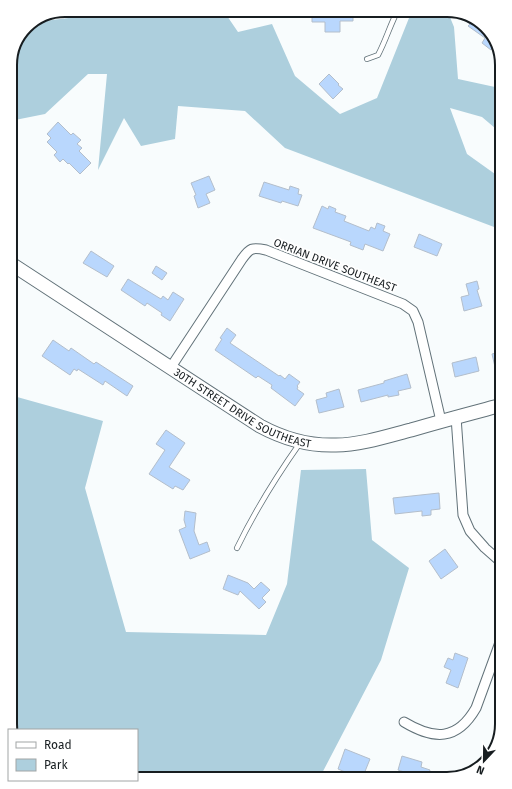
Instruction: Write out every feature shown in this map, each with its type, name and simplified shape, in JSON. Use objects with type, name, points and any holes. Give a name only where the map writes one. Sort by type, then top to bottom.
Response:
[{"type":"main road","name":"30TH STREET DRIVE SOUTHEAST","points":[[17,268],[260,426],[276,434],[301,442],[337,445],[351,444],[389,436],[495,407]]},
{"type":"street","name":"ORRIAN DRIVE SOUTHEAST","points":[[171,367],[248,251],[255,248],[266,250],[403,304],[413,311],[418,322],[441,421]]},
{"type":"street","points":[[456,417],[463,515],[470,531],[495,557]]},
{"type":"street","points":[[404,722],[419,731],[435,735],[449,734],[461,727],[470,718],[476,708],[495,656]]},
{"type":"lane","points":[[367,59],[378,55],[395,17]]},
{"type":"lane","points":[[237,548],[248,525],[269,490],[301,442]]},
{"type":"green space","points":[[77,17],[228,17],[238,32],[272,24],[295,76],[340,114],[377,98],[409,17],[450,17],[454,27],[458,79],[495,87],[495,128],[482,117],[450,108],[467,154],[495,174],[495,227],[285,148],[245,111],[178,106],[175,139],[141,146],[124,118],[98,170],[107,74],[88,74],[45,114],[17,120],[17,62],[19,52],[22,44],[33,29],[47,21]]},
{"type":"green space","points":[[17,397],[103,421],[85,488],[126,632],[266,635],[287,584],[301,470],[366,469],[372,540],[409,568],[381,660],[323,772],[138,772],[138,729],[17,729]]},
{"type":"building","points":[[312,17],[353,17],[353,21],[340,21],[340,32],[325,32],[325,22],[312,22]]},
{"type":"building","points":[[466,21],[471,23],[481,31],[489,41],[491,50],[482,43],[485,38],[468,26],[470,24]]},
{"type":"building","points":[[329,74],[343,89],[333,99],[319,84]]},
{"type":"building","points":[[58,122],[71,135],[73,133],[81,140],[77,144],[82,148],[79,151],[91,163],[80,174],[63,159],[60,162],[54,155],[57,152],[47,142],[51,138],[47,134]]},
{"type":"building","points":[[209,176],[215,190],[206,194],[210,203],[198,208],[194,196],[196,195],[191,183]]},
{"type":"building","points":[[264,182],[289,190],[290,186],[299,189],[298,194],[302,195],[298,206],[282,201],[281,203],[259,196]]},
{"type":"building","points":[[322,206],[328,209],[329,206],[336,209],[335,212],[346,216],[344,221],[369,231],[371,227],[375,229],[377,223],[385,226],[383,231],[390,234],[383,251],[365,244],[363,250],[350,245],[351,242],[313,228]]},
{"type":"building","points":[[419,234],[442,244],[437,256],[414,247]]},
{"type":"building","points":[[91,251],[114,266],[107,277],[83,263]]},
{"type":"building","points":[[156,266],[167,273],[162,280],[152,273]]},
{"type":"building","points":[[128,279],[161,299],[163,296],[168,300],[173,292],[184,299],[170,321],[161,315],[162,313],[147,303],[145,306],[121,290]]},
{"type":"building","points":[[477,281],[479,289],[477,290],[482,306],[464,311],[461,297],[469,295],[466,284]]},
{"type":"building","points":[[227,328],[236,335],[230,343],[279,376],[280,375],[285,379],[289,374],[300,382],[297,389],[304,394],[295,406],[271,388],[272,385],[258,376],[256,378],[215,350],[222,339],[220,338]]},
{"type":"building","points":[[53,340],[69,351],[71,348],[94,364],[96,362],[133,386],[127,396],[105,381],[103,385],[78,369],[77,371],[74,369],[70,375],[42,356]]},
{"type":"building","points":[[495,353],[495,367],[492,354]]},
{"type":"building","points":[[476,357],[479,371],[455,377],[452,363]]},
{"type":"building","points":[[407,374],[411,388],[398,391],[399,395],[388,397],[388,395],[361,402],[358,390],[384,383],[384,381]]},
{"type":"building","points":[[339,389],[344,407],[319,413],[316,400],[327,397],[326,393]]},
{"type":"building","points":[[166,430],[185,443],[169,467],[190,480],[183,490],[175,486],[173,489],[149,474],[165,450],[156,444]]},
{"type":"building","points":[[439,493],[440,509],[431,510],[431,515],[422,516],[422,511],[395,514],[393,498]]},
{"type":"building","points":[[185,511],[196,513],[194,531],[199,545],[207,542],[210,551],[190,559],[179,530],[186,527],[184,520]]},
{"type":"building","points":[[445,549],[458,567],[441,579],[429,561]]},
{"type":"building","points":[[228,575],[248,583],[254,589],[261,582],[270,590],[262,598],[266,602],[259,609],[240,591],[238,595],[223,589]]},
{"type":"building","points":[[455,653],[468,658],[458,688],[446,683],[451,670],[444,667],[448,658],[453,660]]},
{"type":"building","points":[[345,749],[370,759],[365,772],[345,772],[338,769]]},
{"type":"building","points":[[402,756],[422,762],[421,767],[430,770],[429,772],[404,772],[398,770]]}]
